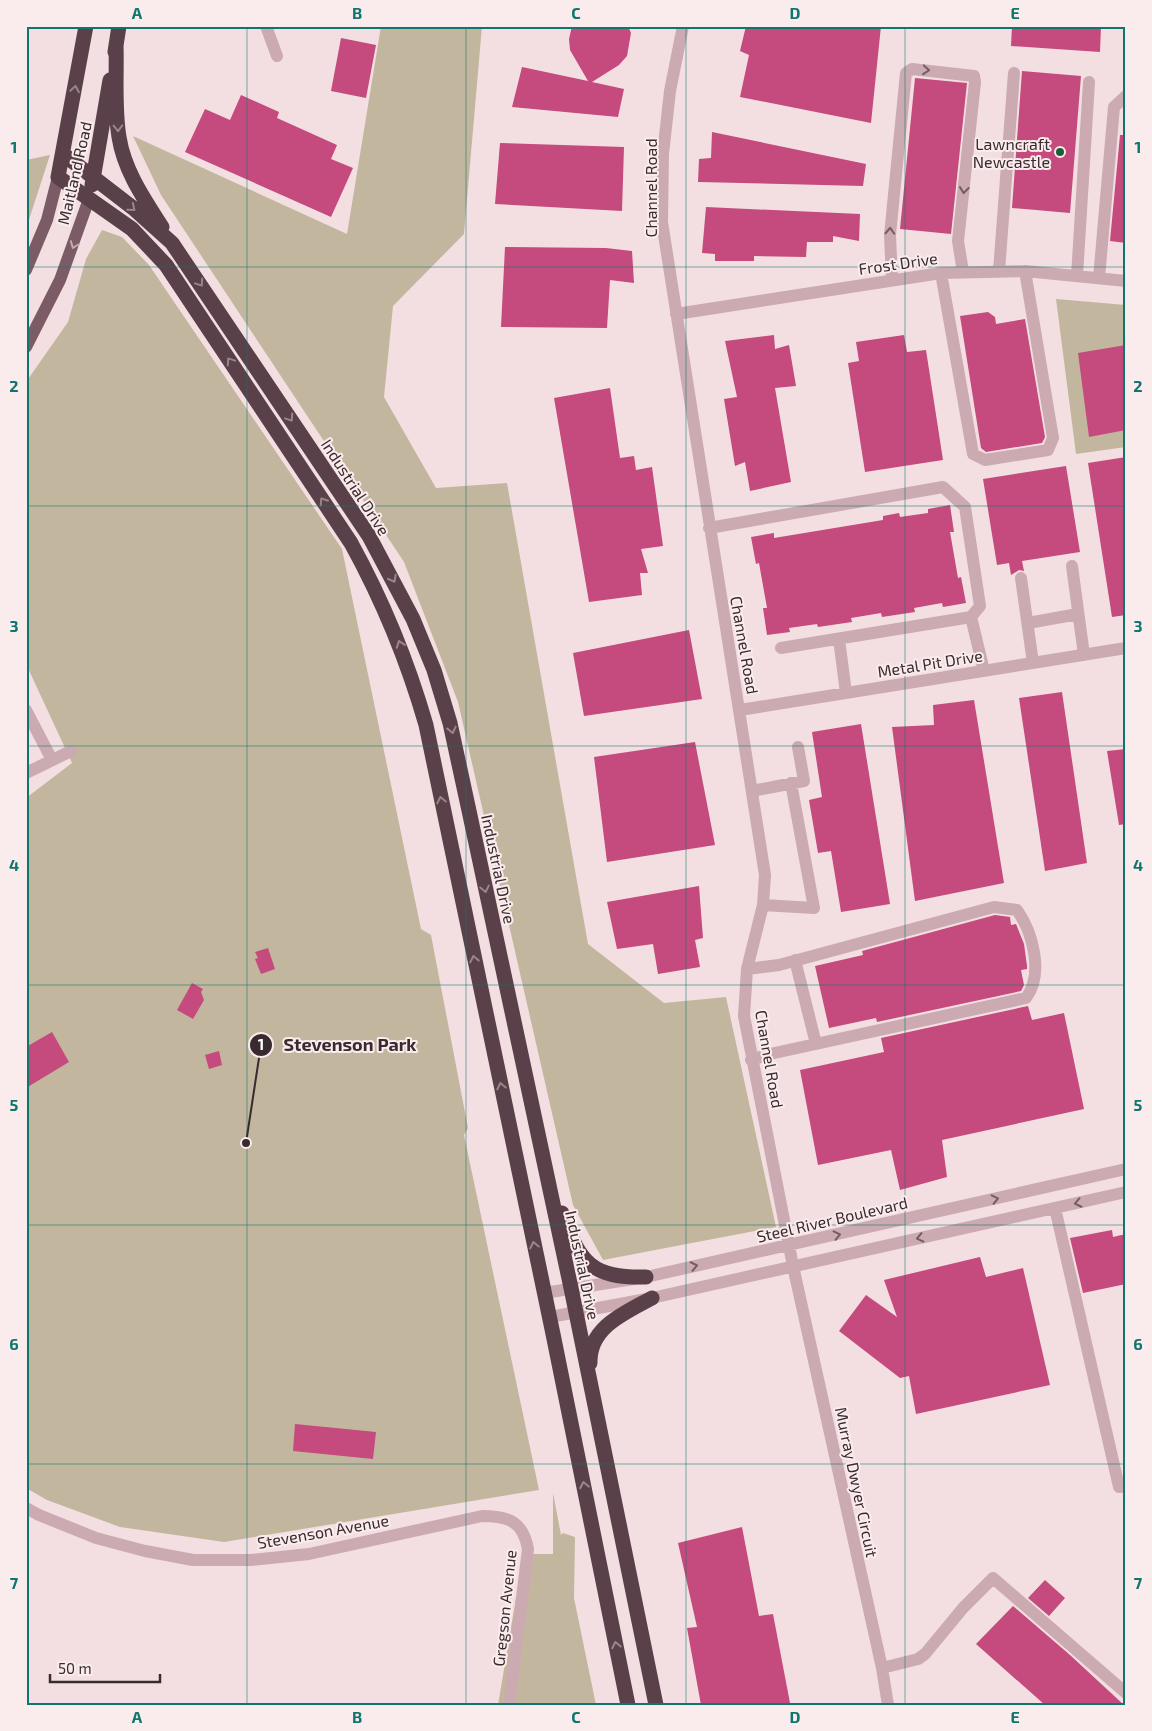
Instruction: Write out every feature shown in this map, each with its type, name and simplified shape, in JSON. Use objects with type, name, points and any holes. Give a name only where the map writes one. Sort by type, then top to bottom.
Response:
[{"type":"highway","name":"Maitland Road","points":[[58,178],[86,26]]},
{"type":"highway","name":"Maitland Road","points":[[89,199],[119,26]]},
{"type":"highway","points":[[116,44],[119,136],[121,145],[126,162],[139,190],[172,243]]},
{"type":"highway","name":"Industrial Drive","points":[[63,154],[133,208],[172,243],[369,536],[413,619],[430,661],[450,723],[537,1138],[571,1288],[656,1705]]},
{"type":"highway","points":[[58,178],[132,229],[166,265],[352,543],[376,588],[395,630],[412,676],[426,725],[550,1317],[628,1705]]},
{"type":"highway","points":[[537,1138],[568,1230],[586,1260],[598,1271],[609,1276],[646,1277]]},
{"type":"highway","points":[[591,1390],[590,1354],[598,1335],[614,1319],[652,1298]]},
{"type":"main road","name":"Maitland Road","points":[[26,270],[47,220],[58,178]]},
{"type":"main road","name":"Maitland Road","points":[[26,347],[60,280],[89,199]]},
{"type":"street","points":[[266,26],[276,56]]},
{"type":"street","name":"Channel Road","points":[[684,26],[670,92],[663,154],[662,222],[765,875],[763,906],[746,970],[744,1016],[751,1060],[793,1266]]},
{"type":"street","points":[[892,280],[890,226],[906,73],[912,69],[974,76],[975,82],[958,241],[964,272]]},
{"type":"street","points":[[999,271],[1014,73]]},
{"type":"street","points":[[1077,276],[1090,82]]},
{"type":"street","points":[[1099,278],[1114,107],[1126,96]]},
{"type":"street","points":[[941,273],[972,454],[985,460],[1048,450],[1053,438],[1025,271]]},
{"type":"street","name":"Frost Drive","points":[[676,314],[941,273],[1025,271],[1126,281]]},
{"type":"street","points":[[709,528],[943,487],[965,507],[980,606],[971,617],[781,648]]},
{"type":"street","points":[[1072,566],[1084,655]]},
{"type":"street","points":[[1021,578],[1033,663]]},
{"type":"street","points":[[1028,624],[1078,614]]},
{"type":"street","points":[[971,617],[984,671]]},
{"type":"street","points":[[840,639],[846,693]]},
{"type":"street","name":"Metal Pit Drive","points":[[740,710],[1126,648]]},
{"type":"street","points":[[26,710],[52,760]]},
{"type":"street","points":[[752,791],[804,781],[798,747]]},
{"type":"street","points":[[26,773],[71,751]]},
{"type":"street","points":[[763,906],[814,908],[791,784]]},
{"type":"street","points":[[746,970],[795,960],[994,906],[1017,910],[1024,921],[1036,968],[1031,991],[1026,998],[751,1060]]},
{"type":"street","points":[[795,960],[816,1044]]},
{"type":"street","name":"Steel River Boulevard","points":[[544,1293],[646,1277],[1126,1170]]},
{"type":"street","points":[[550,1317],[652,1298],[1126,1192]]},
{"type":"street","points":[[1055,1208],[1119,1487],[1126,1486]]},
{"type":"street","name":"Murray Dwyer Circuit","points":[[793,1266],[882,1668],[888,1705]]},
{"type":"street","name":"Stevenson Avenue","points":[[26,1508],[39,1516],[96,1538],[145,1551],[193,1560],[251,1560],[309,1554],[482,1516],[500,1516],[512,1520]]},
{"type":"street","name":"Gregson Avenue","points":[[509,1705],[528,1549],[526,1537],[512,1520]]},
{"type":"street","points":[[882,1668],[918,1659],[925,1654],[963,1608],[992,1578],[1126,1694]]},
{"type":"shaded area","points":[[381,26],[482,26],[464,234],[393,306],[384,397],[436,488],[507,483],[588,944],[664,1003],[726,997],[776,1227],[603,1260],[573,1205],[458,702],[404,562],[161,195],[133,136],[347,234]]},
{"type":"shaded area","points":[[50,155],[26,229],[26,160]]},
{"type":"shaded area","points":[[102,230],[122,237],[149,265],[342,549],[421,929],[431,935],[468,1128],[464,1135],[539,1490],[224,1542],[120,1527],[47,1500],[26,1488],[26,798],[72,763],[26,664],[26,382],[68,322],[86,259]]},
{"type":"shaded area","points":[[1056,299],[1126,305],[1126,447],[1076,454]]},
{"type":"shaded area","points":[[553,1493],[561,1535],[563,1533],[575,1537],[574,1598],[596,1705],[498,1705],[516,1598],[529,1554],[553,1554]]},
{"type":"building","points":[[572,26],[628,26],[631,33],[627,56],[619,65],[592,82],[624,89],[618,117],[512,107],[522,67],[588,81],[570,50],[569,39]]},
{"type":"building","points":[[746,26],[881,26],[871,123],[740,97],[749,55],[740,51]]},
{"type":"building","points":[[1012,26],[1101,26],[1100,52],[1011,46]]},
{"type":"building","points":[[341,38],[376,45],[366,98],[331,91]]},
{"type":"building","points":[[1022,71],[1081,76],[1070,213],[1012,208]]},
{"type":"building","points":[[915,78],[967,83],[951,234],[900,229]]},
{"type":"building","points":[[241,95],[279,112],[277,118],[337,145],[331,159],[353,168],[331,217],[185,152],[205,109],[230,120]]},
{"type":"building","points":[[712,132],[866,164],[863,186],[698,182],[699,159],[711,158]]},
{"type":"building","points":[[1120,135],[1126,135],[1126,243],[1110,241]]},
{"type":"building","points":[[500,143],[624,147],[622,211],[495,204]]},
{"type":"building","points":[[706,207],[860,214],[859,241],[833,236],[833,242],[807,242],[806,257],[754,256],[754,261],[715,261],[715,254],[702,253]]},
{"type":"building","points":[[505,247],[606,248],[632,251],[634,283],[610,280],[607,328],[501,327]]},
{"type":"building","points":[[988,312],[995,317],[996,324],[1025,319],[1045,437],[1042,443],[986,452],[981,448],[960,316]]},
{"type":"building","points":[[774,335],[775,349],[789,345],[796,386],[775,388],[791,482],[750,491],[745,462],[735,466],[724,399],[737,397],[725,341]]},
{"type":"building","points":[[904,335],[907,352],[926,350],[943,460],[865,472],[848,363],[859,361],[856,342]]},
{"type":"building","points":[[1126,345],[1126,430],[1089,437],[1078,353]]},
{"type":"building","points":[[610,388],[620,458],[634,456],[636,470],[652,467],[663,546],[641,549],[648,573],[640,573],[642,595],[589,602],[554,398]]},
{"type":"building","points":[[1126,457],[1126,615],[1112,617],[1088,463]]},
{"type":"building","points":[[1066,466],[1080,552],[1022,561],[1024,571],[1019,570],[1011,575],[1009,563],[997,565],[983,479]]},
{"type":"building","points":[[950,505],[954,532],[950,532],[958,578],[961,577],[966,603],[943,607],[942,603],[914,608],[915,612],[882,617],[881,613],[851,618],[852,622],[818,627],[817,624],[789,628],[790,632],[767,635],[763,608],[767,608],[759,563],[756,564],[751,537],[774,533],[774,538],[883,520],[883,516],[899,513],[900,517],[928,513],[928,509]]},
{"type":"building","points":[[689,630],[702,699],[584,716],[573,653]]},
{"type":"building","points":[[1062,692],[1087,863],[1045,871],[1019,698]]},
{"type":"building","points":[[974,700],[1004,883],[915,901],[892,727],[934,725],[933,705]]},
{"type":"building","points":[[861,724],[890,904],[841,912],[831,851],[818,853],[809,800],[822,797],[812,732]]},
{"type":"building","points":[[695,742],[715,845],[607,862],[594,757]]},
{"type":"building","points":[[1126,749],[1126,824],[1119,825],[1107,751]]},
{"type":"building","points":[[699,886],[703,938],[695,940],[700,967],[658,974],[653,944],[617,949],[607,902]]},
{"type":"building","points":[[995,915],[1010,917],[1011,925],[1016,924],[1024,944],[1027,969],[1021,970],[1024,985],[1021,991],[877,1022],[876,1018],[829,1028],[815,966],[863,955],[862,951]]},
{"type":"building","points":[[268,948],[275,969],[261,974],[255,959],[258,958],[255,952]]},
{"type":"building","points":[[192,983],[203,989],[201,992],[204,1000],[193,1019],[177,1010]]},
{"type":"building","points":[[1028,1006],[1032,1020],[1064,1013],[1084,1109],[942,1140],[947,1177],[900,1190],[891,1150],[818,1165],[800,1070],[884,1052],[881,1038]]},
{"type":"building","points":[[52,1032],[69,1062],[26,1088],[26,1047]]},
{"type":"building","points":[[219,1051],[222,1065],[209,1069],[205,1055]]},
{"type":"building","points":[[1112,1230],[1113,1237],[1126,1234],[1126,1284],[1083,1293],[1070,1238]]},
{"type":"building","points":[[980,1257],[986,1277],[1023,1268],[1050,1385],[916,1414],[909,1376],[900,1378],[839,1331],[866,1295],[897,1317],[884,1280]]},
{"type":"building","points":[[295,1424],[376,1432],[373,1459],[293,1451]]},
{"type":"building","points":[[742,1527],[759,1616],[773,1614],[790,1703],[701,1705],[687,1628],[697,1627],[678,1543]]},
{"type":"building","points":[[1045,1580],[1065,1598],[1049,1616],[1028,1598]]},
{"type":"building","points":[[1013,1606],[1124,1705],[1045,1705],[976,1644]]},
{"type":"place","name":"Lawncraft Newcastle","points":[[1060,152]]},
{"type":"place","name":"Stevenson Park","points":[[246,1143]]}]
